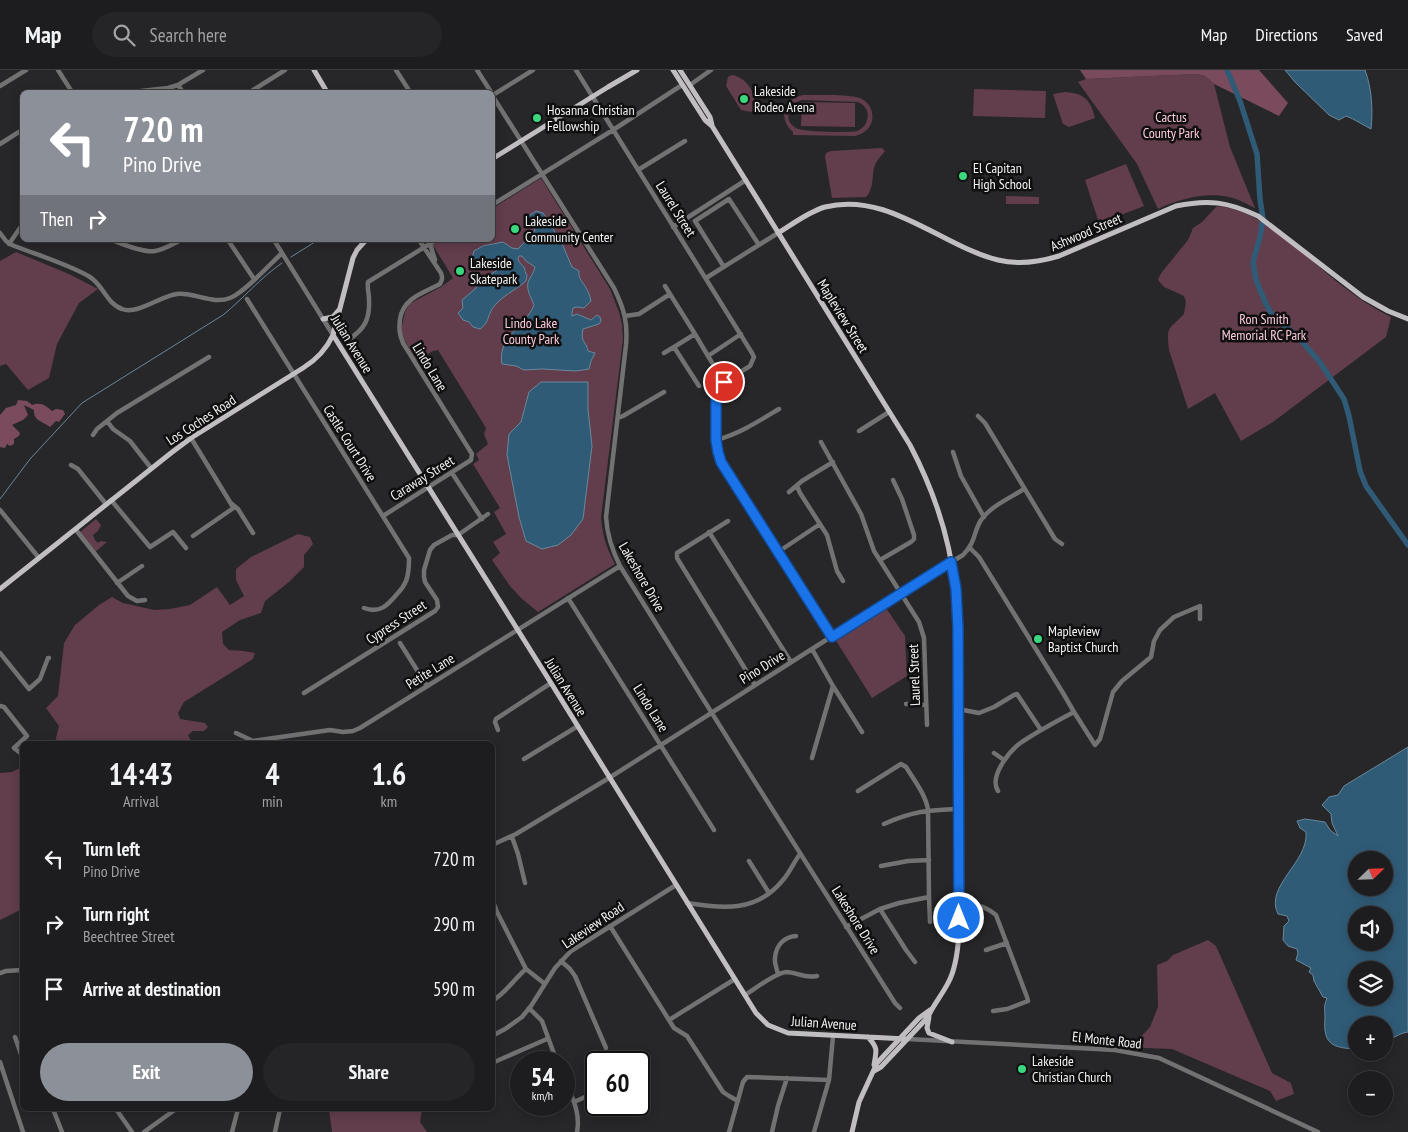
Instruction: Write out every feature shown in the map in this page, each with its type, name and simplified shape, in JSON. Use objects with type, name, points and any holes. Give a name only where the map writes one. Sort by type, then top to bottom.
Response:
[{"type":"main road","points":[[314,70],[326,90]]},
{"type":"main road","points":[[495,157],[637,70]]},
{"type":"main road","name":"Mapleview Street","points":[[673,70],[705,120],[712,126],[890,412],[917,458],[931,489],[942,524],[956,589],[958,628],[959,903],[958,940],[953,970],[950,981],[931,1010]]},
{"type":"main road","name":"Mapleview Street","points":[[680,70],[710,117],[712,126]]},
{"type":"main road","name":"Ashwood Street","points":[[778,233],[806,215],[824,208],[844,205],[870,207],[881,209],[914,223],[980,254],[998,260],[1028,263],[1059,256],[1176,206],[1196,202],[1218,203],[1243,209],[1258,216],[1363,297],[1388,311],[1408,319]]},
{"type":"main road","name":"Los Coches Road","points":[[0,589],[191,438],[318,357],[333,336],[350,264],[360,242]]},
{"type":"main road","points":[[323,319],[333,317],[340,310]]},
{"type":"main road","name":"Julian Avenue","points":[[333,336],[578,726],[687,904],[761,1019],[775,1028],[794,1034],[907,1039]]},
{"type":"main road","points":[[852,1132],[858,1102],[877,1063],[925,1013],[931,1010]]},
{"type":"main road","points":[[874,1071],[881,1067],[928,1017],[931,1010]]},
{"type":"main road","points":[[931,1010],[927,1025],[929,1033],[952,1042]]},
{"type":"main road","points":[[868,1037],[876,1048],[874,1071]]},
{"type":"street","points":[[0,86],[26,70]]},
{"type":"street","points":[[58,70],[71,90]]},
{"type":"street","points":[[150,90],[178,85],[203,70]]},
{"type":"street","points":[[253,90],[285,70]]},
{"type":"street","points":[[396,70],[409,90]]},
{"type":"street","name":"Lakeshore Drive","points":[[477,70],[490,90]]},
{"type":"street","points":[[495,92],[533,70]]},
{"type":"street","name":"Laurel Street","points":[[576,70],[752,352],[754,357],[750,366],[724,382]]},
{"type":"street","points":[[690,85],[711,70]]},
{"type":"street","points":[[178,85],[182,90]]},
{"type":"street","points":[[495,203],[682,85]]},
{"type":"street","name":"Lakeshore Drive","points":[[495,99],[623,305],[627,335],[606,517],[610,543],[620,566],[846,927],[900,1008]]},
{"type":"street","points":[[0,144],[20,131]]},
{"type":"street","points":[[638,170],[685,141]]},
{"type":"street","points":[[673,227],[746,180]]},
{"type":"street","points":[[724,267],[695,221],[729,199],[759,245]]},
{"type":"street","points":[[9,244],[20,229]]},
{"type":"street","name":"Ashwood Street","points":[[706,278],[778,233]]},
{"type":"street","points":[[0,234],[9,244],[91,278],[100,285],[113,304],[126,310],[135,310],[176,294],[225,300],[235,295],[282,253]]},
{"type":"street","points":[[116,242],[150,252],[176,242]]},
{"type":"street","points":[[229,242],[254,279]]},
{"type":"street","name":"Julian Avenue","points":[[275,242],[333,336]]},
{"type":"street","points":[[420,242],[440,271]]},
{"type":"street","points":[[348,340],[360,332],[368,316],[368,282],[433,242]]},
{"type":"street","points":[[433,242],[431,244],[432,251],[440,271]]},
{"type":"street","name":"Lindo Lane","points":[[440,271],[443,277],[440,284],[405,304],[402,310],[399,330],[402,343],[472,454],[472,457]]},
{"type":"street","points":[[665,286],[724,382],[716,393],[716,440],[721,462],[832,637]]},
{"type":"street","points":[[625,316],[639,314],[670,294]]},
{"type":"street","name":"Castle Court Drive","points":[[247,299],[409,558],[407,581],[388,606],[381,609],[369,610],[364,608]]},
{"type":"street","points":[[664,353],[695,334]]},
{"type":"street","points":[[708,356],[741,334]]},
{"type":"street","points":[[674,347],[699,386]]},
{"type":"street","points":[[94,435],[96,431],[117,413],[209,357]]},
{"type":"street","points":[[618,418],[664,392]]},
{"type":"street","points":[[716,440],[741,431],[779,409]]},
{"type":"street","points":[[859,431],[890,412]]},
{"type":"street","points":[[978,416],[985,423],[1055,539],[1062,544]]},
{"type":"street","points":[[107,421],[116,431],[130,441],[151,468]]},
{"type":"street","points":[[191,438],[232,504],[238,509],[253,533]]},
{"type":"street","name":"Laurel Street","points":[[821,442],[861,514],[874,551],[900,593],[922,621],[926,725]]},
{"type":"street","points":[[953,452],[961,476],[984,516]]},
{"type":"street","name":"Caraway Street","points":[[382,516],[452,473],[471,460],[472,457]]},
{"type":"street","points":[[789,492],[802,481],[833,462]]},
{"type":"street","points":[[71,465],[78,469],[150,547],[173,532],[186,548]]},
{"type":"street","points":[[452,473],[482,519]]},
{"type":"street","points":[[880,560],[914,539],[908,517],[893,480]]},
{"type":"street","points":[[798,486],[800,493],[827,535],[837,571],[843,581]]},
{"type":"street","points":[[1024,489],[984,516],[970,548],[979,557],[1095,745],[1100,739],[1114,692],[1122,681],[1151,657],[1154,641],[1160,630],[1174,617],[1200,606],[1200,619]]},
{"type":"street","points":[[193,536],[232,509],[232,504]]},
{"type":"street","points":[[0,510],[39,558]]},
{"type":"street","name":"Cypress Street","points":[[304,693],[435,611],[438,604],[424,577],[424,570],[430,550],[434,545],[452,535],[458,534],[488,514]]},
{"type":"street","points":[[728,521],[676,555],[680,565],[755,685]]},
{"type":"street","points":[[778,552],[820,524]]},
{"type":"street","points":[[76,530],[128,596],[132,600],[145,600]]},
{"type":"street","points":[[710,532],[791,662]]},
{"type":"street","name":"Pino Drive","points":[[495,844],[512,837],[609,778],[963,555],[970,548]]},
{"type":"street","points":[[117,583],[142,566]]},
{"type":"street","name":"Petite Lane","points":[[258,741],[330,730],[353,731],[620,566]]},
{"type":"street","name":"Lindo Lane","points":[[568,598],[714,830]]},
{"type":"street","points":[[400,643],[427,686]]},
{"type":"street","points":[[812,649],[862,732]]},
{"type":"street","points":[[0,653],[29,689],[40,679],[49,658]]},
{"type":"street","points":[[0,665],[6,660]]},
{"type":"street","points":[[498,730],[495,722],[496,719],[551,683]]},
{"type":"street","points":[[812,758],[833,686]]},
{"type":"street","points":[[958,709],[979,713],[1017,694],[1041,730]]},
{"type":"street","points":[[906,704],[926,705]]},
{"type":"street","points":[[0,706],[4,707],[27,736],[22,741]]},
{"type":"street","points":[[998,791],[995,779],[997,772],[1004,760],[1018,745],[1074,712]]},
{"type":"street","points":[[524,759],[578,726]]},
{"type":"street","name":"Petite Lane","points":[[236,733],[250,741]]},
{"type":"street","points":[[19,752],[14,748],[20,742]]},
{"type":"street","points":[[994,752],[1004,760]]},
{"type":"street","points":[[858,791],[901,764],[906,767],[923,795],[928,810],[930,922]]},
{"type":"street","points":[[884,824],[908,814],[928,810],[959,810]]},
{"type":"street","points":[[512,837],[525,883]]},
{"type":"street","points":[[687,904],[722,908],[737,907],[756,901],[769,893],[783,880],[800,854]]},
{"type":"street","points":[[881,866],[908,861],[929,860]]},
{"type":"street","points":[[748,861],[769,893]]},
{"type":"street","name":"Lakeview Road","points":[[495,1034],[516,1021],[529,1008],[560,961],[577,947],[676,885]]},
{"type":"street","points":[[846,927],[880,909],[929,897]]},
{"type":"street","points":[[959,903],[977,904],[988,909],[996,916],[1025,989],[1028,1001],[1008,1009],[993,1011]]},
{"type":"street","points":[[495,907],[526,969],[545,984]]},
{"type":"street","points":[[880,909],[915,962]]},
{"type":"street","points":[[610,926],[676,1030],[688,1036],[723,1092],[738,1101]]},
{"type":"street","points":[[778,974],[774,960],[779,946],[781,942],[789,937],[796,936]]},
{"type":"street","points":[[986,950],[1007,943]]},
{"type":"street","points":[[560,961],[575,976],[606,1048]]},
{"type":"street","points":[[495,1000],[499,998],[516,977],[526,969]]},
{"type":"street","points":[[0,974],[6,971],[20,970]]},
{"type":"street","points":[[745,995],[778,974],[787,972],[810,977],[817,976]]},
{"type":"street","points":[[669,1020],[735,979]]},
{"type":"street","points":[[529,1008],[542,1021],[553,1051]]},
{"type":"street","points":[[814,1132],[829,1080],[833,1036]]},
{"type":"street","points":[[16,1037],[20,1050]]},
{"type":"street","points":[[495,1062],[547,1039]]},
{"type":"street","name":"El Monte Road","points":[[907,1039],[1115,1050],[1159,1058],[1318,1132]]},
{"type":"street","points":[[0,1062],[23,1132]]},
{"type":"street","points":[[729,1132],[746,1078],[829,1080]]},
{"type":"street","points":[[772,1132],[787,1078]]},
{"type":"street","points":[[575,1106],[578,1116],[577,1132]]},
{"type":"street","points":[[53,1111],[62,1132]]},
{"type":"street","points":[[117,1111],[132,1132]]},
{"type":"street","points":[[144,1132],[173,1111]]},
{"type":"street","points":[[232,1132],[237,1111]]},
{"type":"street","points":[[275,1132],[280,1111]]},
{"type":"green space","name":"Cactus County Park","points":[[1196,74],[1205,76],[1214,84],[1230,147],[1255,208],[1232,198],[1211,195],[1184,199],[1158,209],[1137,164],[1078,82],[1086,79]]},
{"type":"green space","name":"Lakeside Rodeo Arena","points":[[732,75],[743,79],[753,93],[755,104],[754,110],[751,112],[741,110],[726,86],[728,77]]},
{"type":"green space","points":[[974,89],[1046,91],[1045,118],[973,116]]},
{"type":"green space","points":[[1065,92],[1077,94],[1086,99],[1091,106],[1095,118],[1069,127],[1063,124],[1053,94]]},
{"type":"green space","points":[[804,95],[833,95],[860,98],[870,107],[872,114],[871,124],[866,131],[855,136],[793,135],[785,121],[784,115],[788,104],[797,97]],"holes":[[[802,100],[858,102],[866,109],[868,117],[865,125],[857,131],[836,132],[800,129],[796,128],[789,121],[788,116],[791,108]]]},
{"type":"green space","points":[[802,102],[855,103],[855,127],[801,126]]},
{"type":"green space","points":[[882,148],[885,151],[875,165],[871,190],[866,197],[832,198],[825,157],[826,153],[831,151]]},
{"type":"green space","points":[[1126,164],[1144,206],[1099,223],[1085,180]]},
{"type":"green space","name":"Lindo Lake County Park","points":[[541,178],[610,289],[622,324],[623,339],[601,518],[605,542],[615,564],[538,612],[510,586],[492,560],[500,553],[493,542],[506,534],[494,512],[500,508],[473,464],[479,460],[476,454],[488,444],[484,434],[486,428],[438,350],[417,361],[402,336],[401,330],[409,304],[441,287],[453,278],[433,245],[438,242],[495,242],[495,207]]},
{"type":"green space","points":[[1006,196],[1039,197],[1039,204],[1006,204]]},
{"type":"green space","name":"Ron Smith Memorial RC Park","points":[[1217,206],[1233,209],[1263,223],[1291,243],[1352,293],[1391,317],[1386,337],[1273,422],[1241,441],[1215,393],[1188,409],[1169,350],[1168,336],[1172,326],[1184,314],[1186,302],[1184,296],[1164,287],[1158,280],[1162,272],[1188,240],[1193,228],[1202,222]]},
{"type":"green space","points":[[16,252],[69,274],[98,289],[79,303],[57,344],[49,378],[28,390],[6,364],[0,366],[0,261]]},
{"type":"green space","points":[[96,519],[101,525],[93,535],[95,540],[98,543],[101,541],[107,542],[95,552],[80,532]]},
{"type":"green space","points":[[298,534],[310,537],[313,544],[304,555],[304,567],[265,601],[261,613],[240,620],[222,632],[223,644],[229,650],[255,653],[253,659],[184,702],[178,713],[180,719],[205,723],[208,727],[204,731],[193,731],[188,735],[191,741],[55,741],[59,726],[46,708],[58,696],[64,643],[75,625],[112,597],[123,603],[154,610],[170,609],[190,605],[217,587],[230,605],[244,596],[236,580],[236,569],[251,557]]},
{"type":"green space","points":[[886,608],[905,636],[907,676],[872,698],[835,639]]},
{"type":"green space","points":[[20,768],[20,910],[0,920],[0,773],[12,772]]},
{"type":"green space","points":[[1208,940],[1216,946],[1272,1073],[1291,1083],[1294,1094],[1276,1101],[1270,1091],[1172,1049],[1145,1048],[1133,1045],[1150,1027],[1158,1007],[1157,965],[1167,961],[1173,955]]},
{"type":"green space","points":[[329,1111],[422,1111],[420,1122],[427,1132],[332,1132]]},
{"type":"shaded area","points":[[1080,70],[1259,70],[1288,103],[1279,116],[1214,84],[1205,76],[1196,74],[1086,79]]},
{"type":"shaded area","points":[[18,400],[27,401],[32,405],[43,405],[52,411],[56,409],[63,410],[65,414],[59,422],[56,421],[50,427],[37,419],[34,410],[24,405],[28,415],[23,420],[12,425],[20,433],[19,436],[14,439],[14,444],[10,446],[7,444],[5,448],[0,447],[0,415],[6,408],[16,405]]},
{"type":"water","points":[[1285,70],[1365,70],[1371,100],[1371,129],[1346,116],[1339,120],[1329,115]]},
{"type":"water","points":[[536,211],[543,213],[548,220],[563,246],[572,267],[579,271],[580,278],[589,294],[591,301],[584,308],[573,308],[572,316],[577,314],[591,320],[597,315],[600,317],[601,321],[599,324],[583,329],[583,339],[588,351],[595,353],[589,369],[576,371],[524,370],[516,366],[502,364],[504,346],[534,305],[529,292],[528,281],[535,267],[522,256],[518,258],[527,275],[526,281],[496,304],[483,327],[480,329],[473,327],[469,322],[463,320],[458,313],[463,308],[462,300],[483,279],[496,271],[499,264],[496,260],[483,262],[475,260],[472,258],[474,251],[483,246],[503,242],[512,248],[518,249],[534,232],[535,229],[528,217]]},
{"type":"water","points":[[541,382],[588,382],[588,409],[592,446],[583,519],[571,535],[558,545],[542,549],[526,541],[519,517],[507,455],[509,434],[521,422],[529,392]]},
{"type":"water","points":[[1408,747],[1408,1032],[1393,1038],[1393,1016],[1348,1016],[1348,1048],[1335,1045],[1327,1039],[1325,1033],[1325,1004],[1327,998],[1323,997],[1314,981],[1313,975],[1309,972],[1311,968],[1296,960],[1297,949],[1288,946],[1283,940],[1284,926],[1289,921],[1287,916],[1278,914],[1275,904],[1281,884],[1301,854],[1305,843],[1306,832],[1300,828],[1297,821],[1305,819],[1325,822],[1330,830],[1338,836],[1332,823],[1331,814],[1322,805],[1329,797],[1338,795],[1344,786]]},
{"type":"waterway","points":[[1227,70],[1240,101],[1257,154],[1263,219],[1253,262],[1256,280],[1271,313],[1296,335],[1319,361],[1344,399],[1360,471],[1366,486],[1408,545]]},
{"type":"waterway","points":[[291,257],[315,242]]},
{"type":"waterway","points":[[0,499],[30,459],[82,403],[223,315],[266,275],[282,263]]},
{"type":"place","name":"Lakeside Rodeo Arena","points":[[744,99]]},
{"type":"place","name":"Hosanna Christian Fellowship","points":[[537,118]]},
{"type":"place","name":"El Capitan High School","points":[[963,176]]},
{"type":"place","name":"Lakeside Community Center","points":[[515,229]]},
{"type":"place","name":"Lakeside Skatepark","points":[[460,271]]},
{"type":"place","name":"Mapleview Baptist Church","points":[[1038,639]]},
{"type":"place","name":"Lakeside Christian Church","points":[[1022,1069]]},
{"type":"route","points":[[724,382],[716,393],[716,440],[721,462],[832,637],[951,562],[956,589],[958,628],[959,918]]}]
